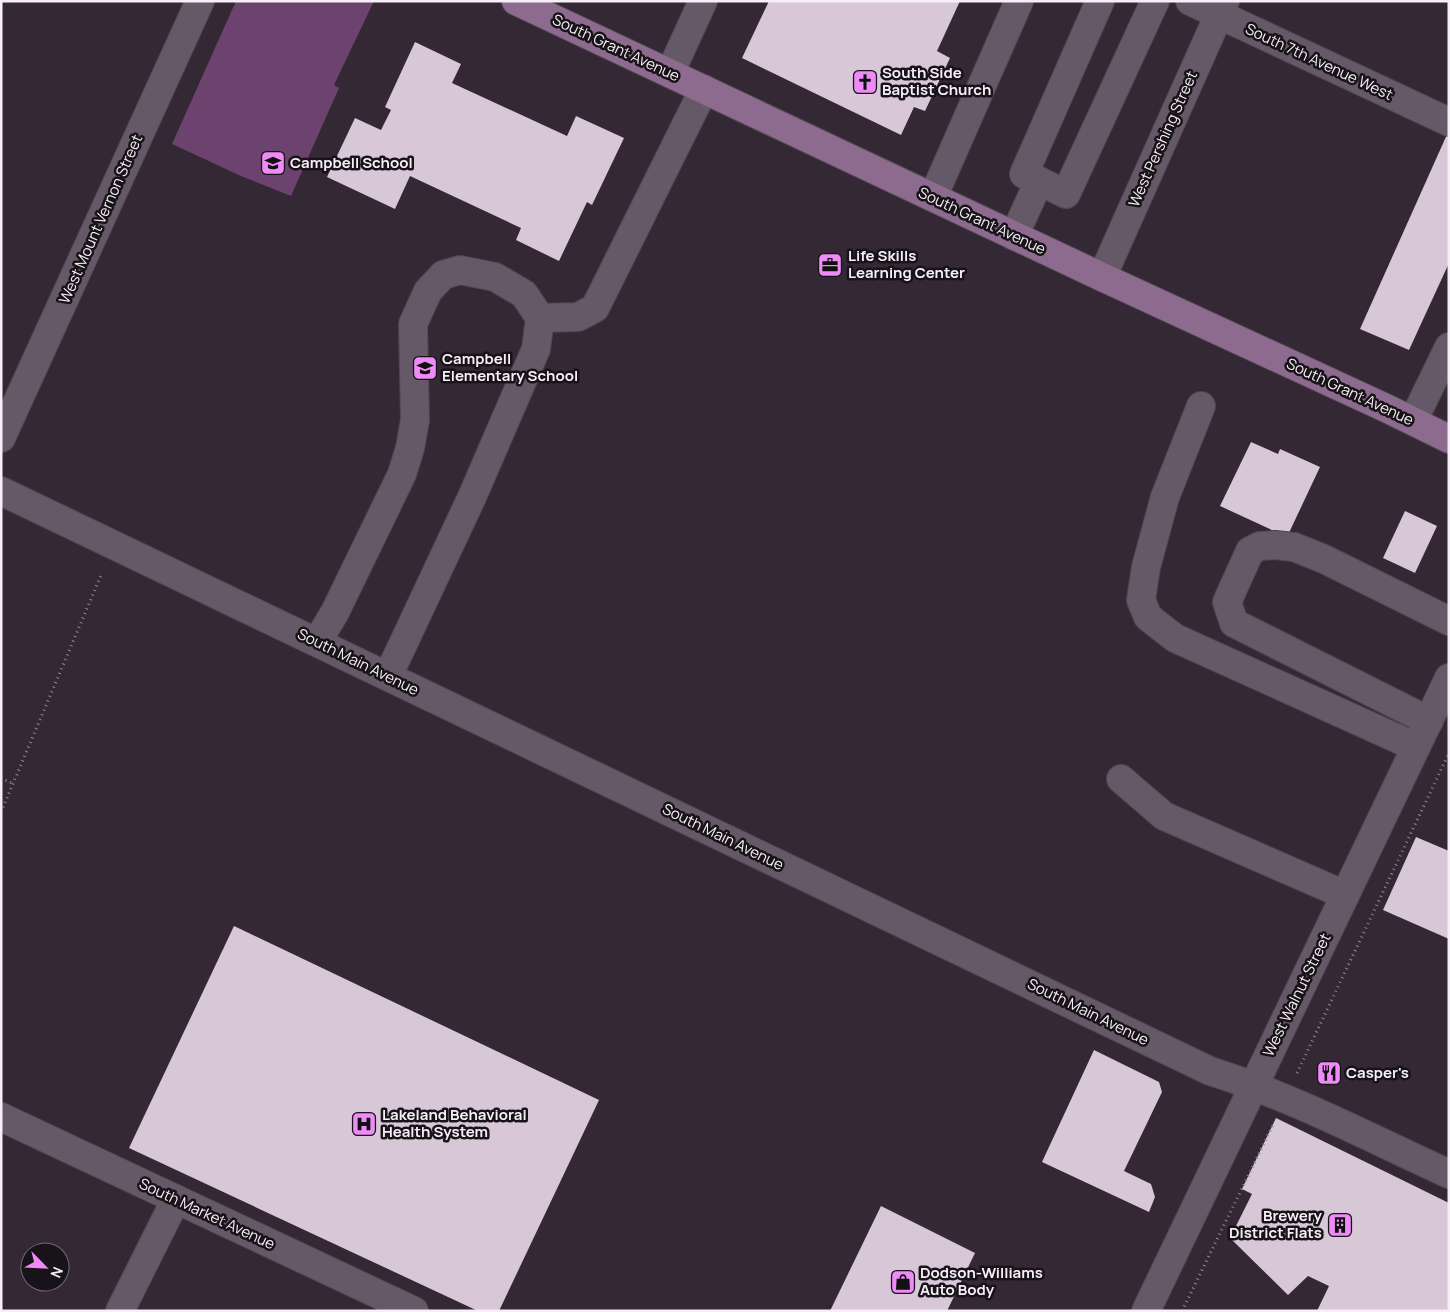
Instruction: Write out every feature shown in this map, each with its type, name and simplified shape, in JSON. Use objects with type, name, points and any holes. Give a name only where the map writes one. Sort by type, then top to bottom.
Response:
[{"type":"main road","name":"South Grant Avenue","points":[[516,1],[1449,439]]},
{"type":"street","name":"West Mount Vernon Street","points":[[1,438],[200,1]]},
{"type":"street","points":[[670,73],[703,1]]},
{"type":"street","points":[[933,197],[1018,1]]},
{"type":"street","points":[[1100,1],[1024,174],[1066,194],[1155,1]]},
{"type":"street","name":"South 7th Avenue West","points":[[1190,1],[1221,8],[1449,122]]},
{"type":"street","name":"West Pershing Street","points":[[1102,277],[1221,8]]},
{"type":"street","points":[[540,318],[578,317],[595,308],[704,89]]},
{"type":"street","points":[[1014,236],[1038,181]]},
{"type":"street","points":[[317,642],[335,612],[402,474],[416,420],[414,324],[428,291],[443,275],[460,270],[495,277],[524,294],[540,318],[536,349],[472,497],[388,676]]},
{"type":"street","points":[[1413,421],[1449,347]]},
{"type":"street","points":[[1200,406],[1165,497],[1146,567],[1141,600],[1148,617],[1175,638],[1416,747]]},
{"type":"street","name":"South Main Avenue","points":[[1,491],[1210,1071],[1254,1085],[1449,1174]]},
{"type":"street","points":[[1428,721],[1234,623],[1226,602],[1250,551],[1260,546],[1275,545],[1294,547],[1324,559],[1449,621]]},
{"type":"street","name":"West Walnut Street","points":[[1146,1311],[1449,678]]},
{"type":"street","points":[[1121,779],[1164,816],[1345,895]]},
{"type":"street","name":"South Market Avenue","points":[[1,1117],[414,1311]]},
{"type":"street","points":[[120,1311],[176,1199]]},
{"type":"path","points":[[1,812],[102,573]]},
{"type":"path","points":[[1295,1076],[1449,753]]},
{"type":"path","points":[[1,778],[14,784]]},
{"type":"path","points":[[1182,1311],[1276,1118]]},
{"type":"shaded area","points":[[236,1],[374,1],[334,85],[339,88],[291,196],[241,176],[172,144]]},
{"type":"building","name":"South Side Baptist Church","points":[[769,1],[960,1],[937,51],[950,58],[925,111],[914,107],[901,135],[742,58]]},
{"type":"building","points":[[415,42],[461,64],[452,83],[567,136],[576,116],[624,138],[592,205],[587,202],[559,261],[516,240],[521,228],[410,176],[395,209],[327,177],[355,118],[381,130],[391,110],[385,107]]},
{"type":"building","points":[[1449,130],[1449,263],[1409,350],[1360,329]]},
{"type":"building","points":[[1251,442],[1278,454],[1280,449],[1320,467],[1287,537],[1220,506]]},
{"type":"building","points":[[1405,511],[1437,526],[1415,573],[1383,558]]},
{"type":"building","points":[[1416,837],[1449,851],[1449,939],[1383,910]]},
{"type":"building","name":"Lakeland Behavioral Health System","points":[[234,926],[599,1100],[499,1311],[478,1311],[129,1148]]},
{"type":"building","points":[[1094,1050],[1159,1082],[1162,1092],[1124,1171],[1151,1184],[1155,1197],[1149,1212],[1042,1162]]},
{"type":"building","name":"Brewery District Flats","points":[[1276,1118],[1449,1203],[1449,1311],[1317,1311],[1329,1286],[1308,1276],[1288,1295],[1230,1238],[1252,1194],[1242,1189]]},
{"type":"building","name":"Dodson-Williams Auto Body","points":[[881,1206],[975,1253],[947,1311],[830,1311]]},
{"type":"place","name":"South Side Baptist Church","points":[[865,82]]},
{"type":"place","name":"Campbell School","points":[[273,163]]},
{"type":"place","name":"Life Skills Learning Center","points":[[830,265]]},
{"type":"place","name":"Campbell Elementary School","points":[[425,368]]},
{"type":"place","name":"Casper's","points":[[1329,1073]]},
{"type":"place","name":"Lakeland Behavioral Health System","points":[[364,1124]]},
{"type":"place","name":"Brewery District Flats","points":[[1340,1225]]},
{"type":"place","name":"Dodson-Williams Auto Body","points":[[903,1282]]}]
